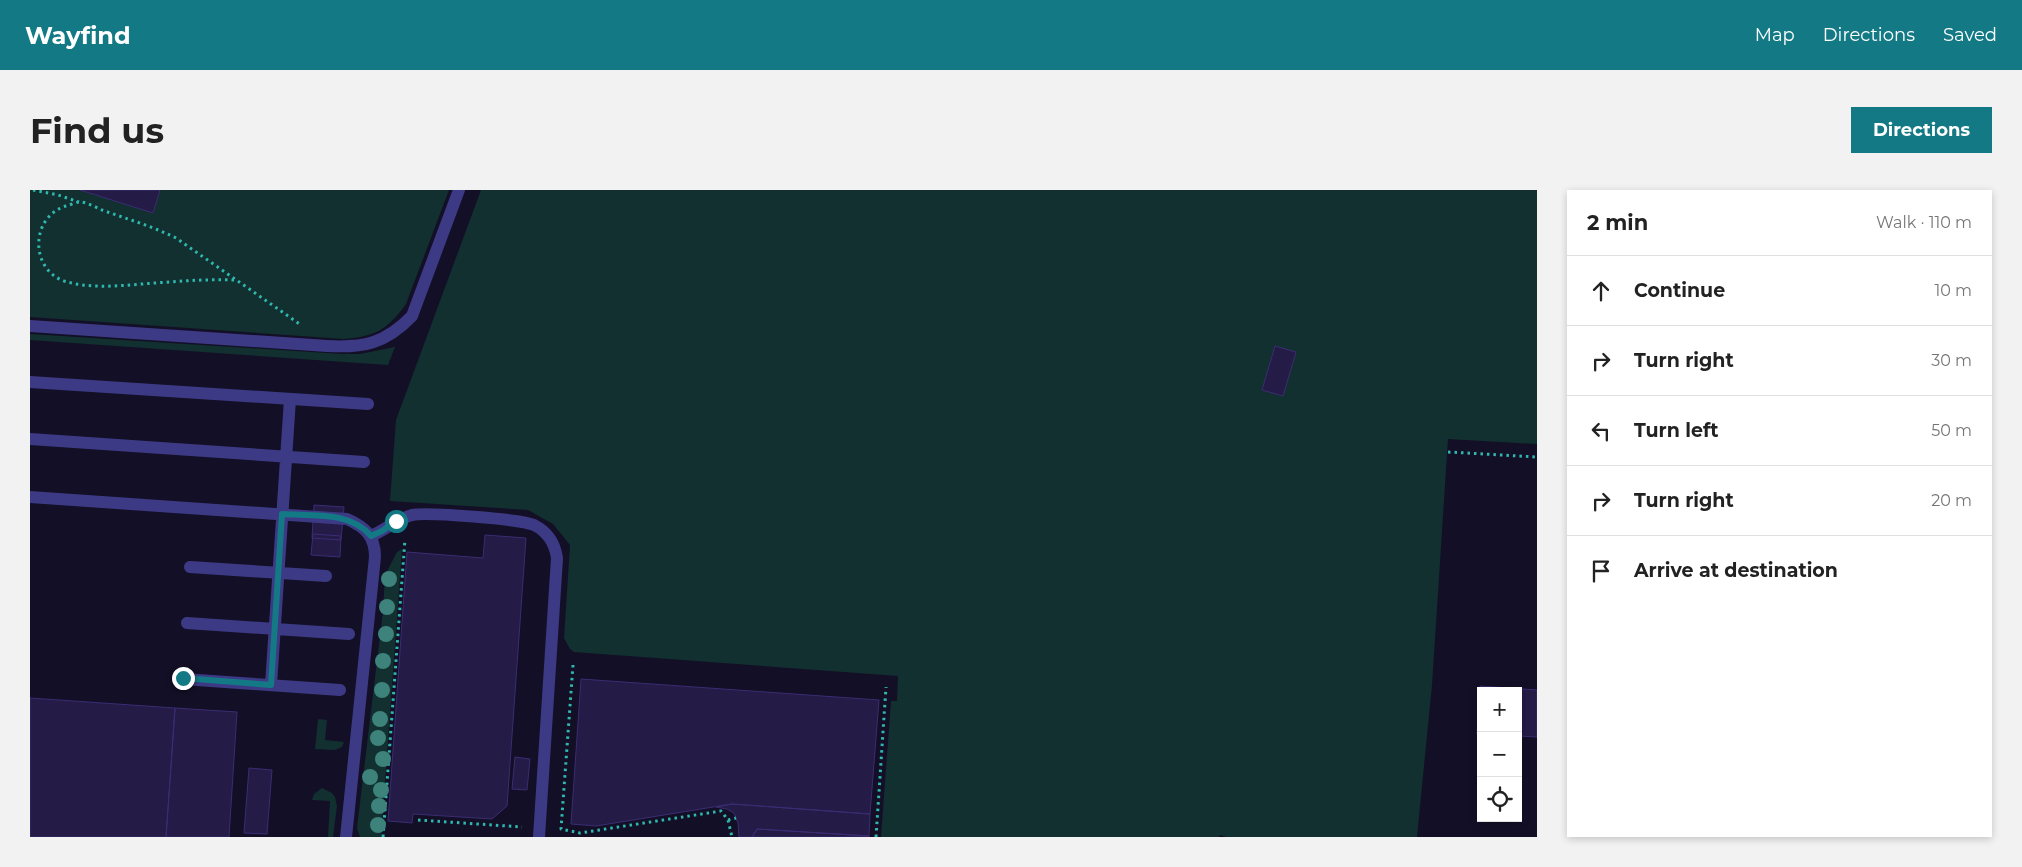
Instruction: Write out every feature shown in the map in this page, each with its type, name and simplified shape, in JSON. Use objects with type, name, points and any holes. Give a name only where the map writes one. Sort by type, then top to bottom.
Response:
[{"type":"lane","points":[[30,326],[353,348],[369,344],[385,338],[400,329],[412,316],[459,190]]},
{"type":"lane","points":[[30,382],[368,404]]},
{"type":"lane","points":[[271,685],[290,399]]},
{"type":"lane","points":[[30,439],[364,462]]},
{"type":"lane","points":[[30,497],[347,519],[364,527],[371,536],[375,546],[375,557],[346,837]]},
{"type":"lane","points":[[371,536],[403,517],[429,514],[522,522],[544,531],[556,548],[558,558],[539,832]]},
{"type":"lane","points":[[190,567],[326,576]]},
{"type":"lane","points":[[187,623],[349,634]]},
{"type":"lane","points":[[183,678],[340,690]]},
{"type":"path","points":[[33,190],[58,194],[158,229],[170,235],[300,325],[327,346]]},
{"type":"path","points":[[80,202],[55,209],[45,217],[38,229],[36,244],[40,261],[51,274],[64,281],[100,287],[200,279],[234,280]]},
{"type":"path","points":[[1448,452],[1537,457]]},
{"type":"path","points":[[383,837],[405,538]]},
{"type":"path","points":[[561,829],[573,665]]},
{"type":"path","points":[[876,837],[886,687]]},
{"type":"path","points":[[418,820],[539,832],[561,829],[581,835],[721,811],[728,820],[732,837]]},
{"type":"path","points":[[728,820],[736,818]]},
{"type":"path","points":[[870,826],[876,826]]},
{"type":"green space","points":[[30,190],[449,190],[406,304],[393,320],[380,330],[365,336],[344,339],[30,317]]},
{"type":"green space","points":[[481,190],[1537,190],[1537,444],[1448,439],[1432,685],[1417,837],[1226,837],[1220,835],[1219,837],[881,837],[891,701],[897,701],[898,676],[574,652],[570,649],[564,638],[570,545],[553,524],[528,510],[390,501],[396,420]]},
{"type":"green space","points":[[30,334],[342,354],[360,354],[395,347],[388,365],[30,340]]},
{"type":"green space","points":[[402,549],[381,837],[360,837],[357,828],[383,611],[385,575],[397,552]]},
{"type":"green space","points":[[318,719],[327,720],[325,740],[344,742],[342,747],[335,750],[315,749]]},
{"type":"green space","points":[[322,788],[332,793],[335,797],[337,806],[333,837],[328,837],[330,801],[312,800],[314,794]]},
{"type":"building","points":[[80,190],[160,190],[153,213]]},
{"type":"building","points":[[1275,346],[1296,352],[1283,396],[1262,390]]},
{"type":"building","points":[[314,505],[344,507],[341,540],[312,538]]},
{"type":"building","points":[[313,534],[341,536],[340,557],[311,555]]},
{"type":"building","points":[[485,535],[526,538],[507,806],[492,819],[413,814],[412,823],[388,821],[407,552],[483,558]]},
{"type":"building","points":[[581,679],[879,700],[870,814],[732,804],[596,826],[571,824]]},
{"type":"building","points":[[1522,689],[1537,690],[1537,737],[1522,736]]},
{"type":"building","points":[[30,698],[175,708],[166,837],[30,837]]},
{"type":"building","points":[[175,708],[237,712],[229,837],[166,837]]},
{"type":"building","points":[[515,757],[530,759],[527,790],[512,789]]},
{"type":"building","points":[[249,768],[272,770],[267,834],[244,833]]},
{"type":"building","points":[[732,804],[870,814],[869,836],[757,829],[752,837],[739,837],[738,823],[734,813],[727,809],[716,807]]},
{"type":"building","points":[[757,829],[869,836],[869,837],[752,837]]},
{"type":"route","points":[[183,678],[271,685],[282,514],[347,519],[364,527],[371,536],[396,521]]}]
